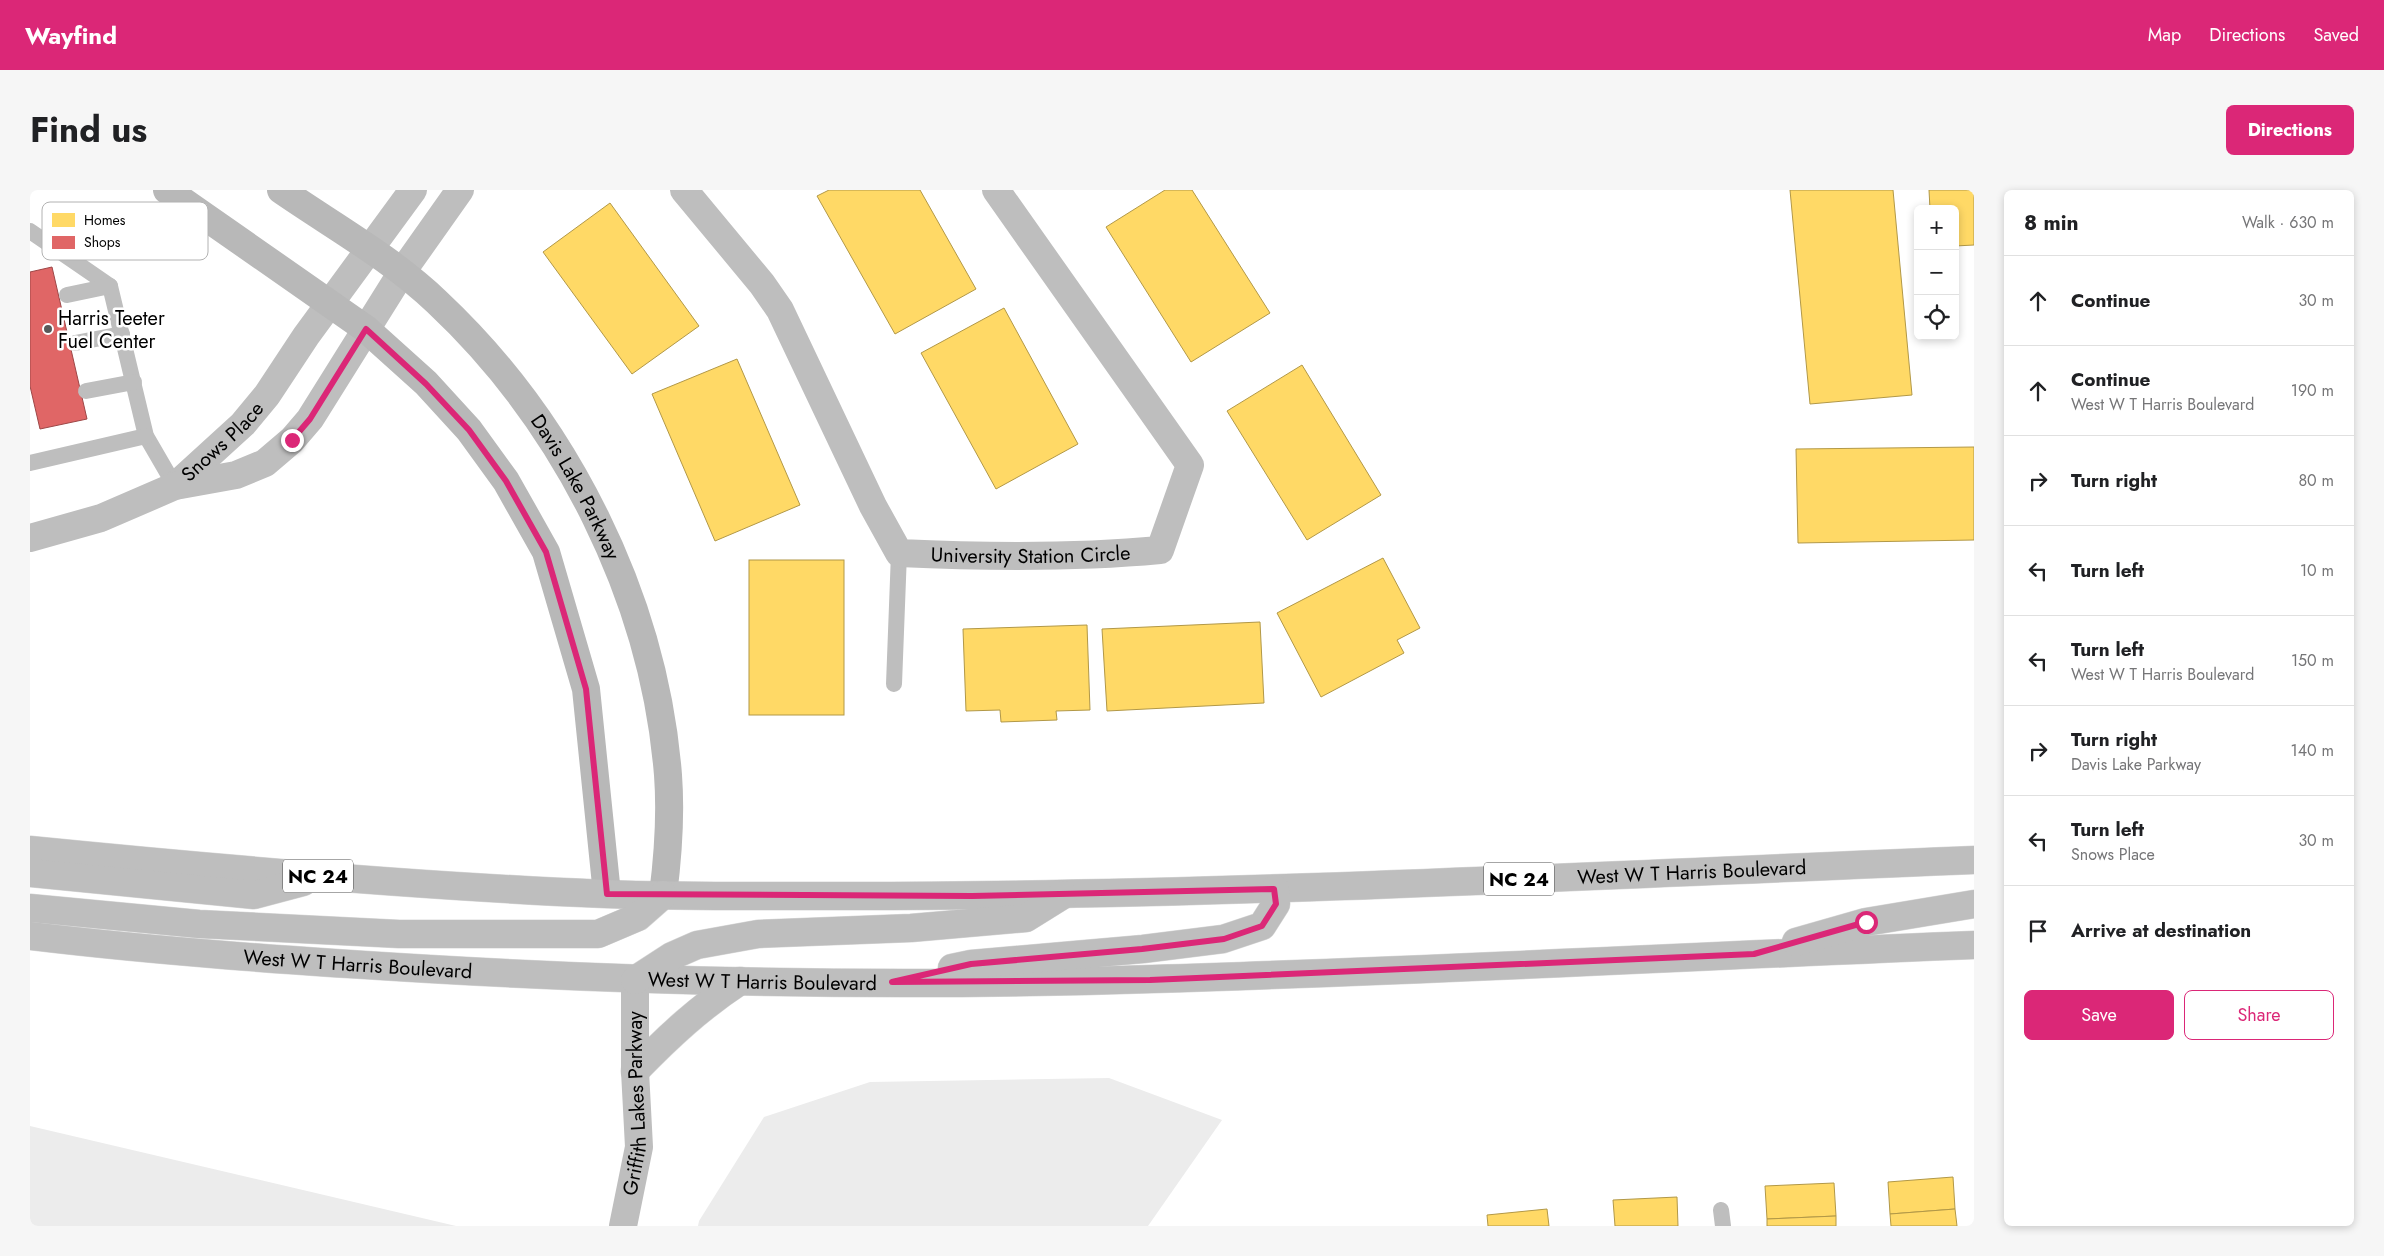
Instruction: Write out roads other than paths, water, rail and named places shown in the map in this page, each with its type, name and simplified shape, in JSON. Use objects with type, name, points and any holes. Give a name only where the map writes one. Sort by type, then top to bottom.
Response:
[{"type":"main road","name":"Snows Place","points":[[175,486],[242,424],[261,402],[330,303],[413,190]]},
{"type":"main road","name":"Snows Place","points":[[175,486],[236,475],[265,463],[292,440],[310,419],[402,272],[460,190]]},
{"type":"main road","points":[[684,190],[762,284],[780,310],[873,506],[899,553]]},
{"type":"main road","name":"University Station Circle","points":[[899,553],[962,556],[1106,554],[1160,550],[1190,465],[996,190]]},
{"type":"main road","points":[[30,538],[101,518],[175,486]]},
{"type":"main road","name":"West W T Harris Boulevard","points":[[30,850],[321,877],[607,894],[664,895],[1063,895],[1274,889],[1974,860]]},
{"type":"main road","points":[[30,873],[254,895],[321,877]]},
{"type":"main road","points":[[892,982],[971,964],[1142,949],[1224,939],[1262,926],[1276,904],[1274,889]]},
{"type":"main road","points":[[30,908],[199,924],[400,934],[598,934],[638,917],[664,895]]},
{"type":"main road","points":[[635,980],[672,956],[697,944],[758,934],[911,928],[1026,918],[1063,895]]},
{"type":"main road","points":[[1754,954],[1866,922],[1974,904]]},
{"type":"main road","name":"West W T Harris Boulevard","points":[[30,936],[262,959],[635,980],[740,982],[1150,980],[1974,945]]},
{"type":"main road","name":"Griffith Lakes Parkway","points":[[623,1226],[639,1147],[635,1071],[635,980]]},
{"type":"main road","points":[[635,1071],[672,1032],[706,1003],[740,982]]},
{"type":"street","points":[[167,190],[184,202]]},
{"type":"street","name":"Davis Lake Parkway","points":[[281,190],[402,272],[437,302],[486,352],[532,411],[570,471],[615,560],[640,628],[659,706],[668,776],[668,854],[664,895]]},
{"type":"street","points":[[208,218],[366,329],[426,384],[469,430],[506,481],[546,552],[586,689],[607,894]]},
{"type":"lane","points":[[30,230],[42,238]]},
{"type":"lane","points":[[73,260],[110,286],[146,436],[175,486]]},
{"type":"lane","points":[[67,295],[110,286]]},
{"type":"lane","points":[[75,343],[122,334]]},
{"type":"lane","points":[[86,391],[134,382]]},
{"type":"lane","points":[[30,463],[146,436]]},
{"type":"lane","points":[[894,684],[899,553]]},
{"type":"place","name":"Harris Teeter Fuel Center","points":[[48,329]]}]
